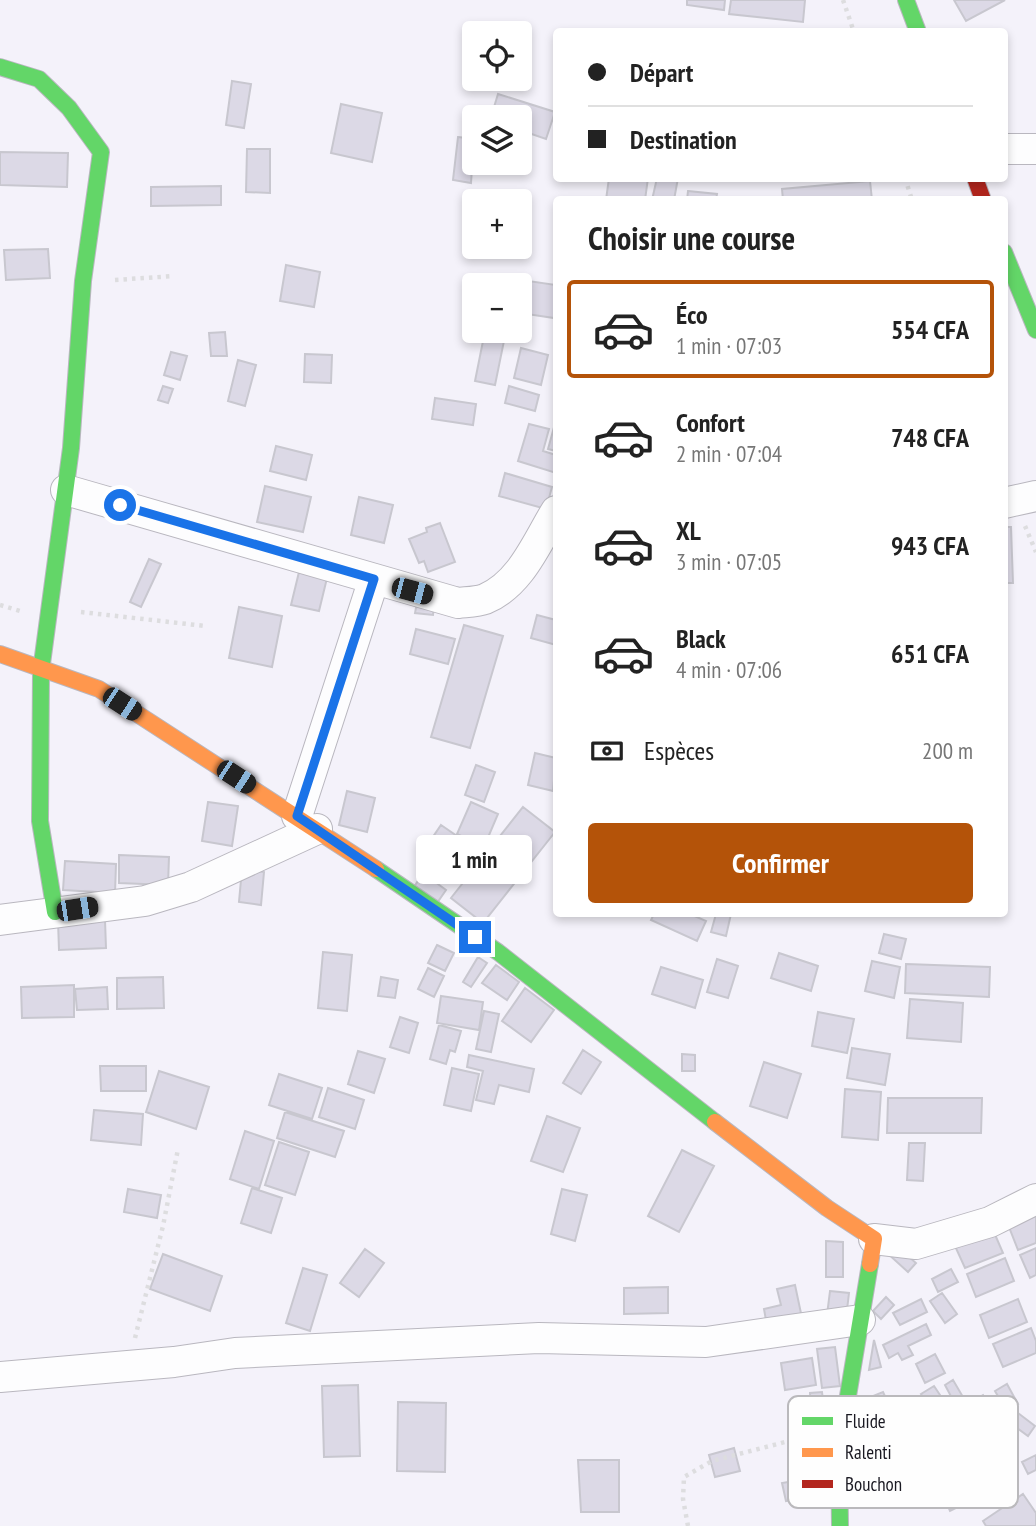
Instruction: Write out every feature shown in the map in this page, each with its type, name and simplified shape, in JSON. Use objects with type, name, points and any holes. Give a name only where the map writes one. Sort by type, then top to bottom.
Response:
[{"type":"street","points":[[906,0],[916,28]]},
{"type":"street","points":[[0,66],[39,79],[69,108],[101,152],[83,281],[66,490],[41,671],[40,821],[55,912]]},
{"type":"street","points":[[1008,149],[1036,149]]},
{"type":"street","points":[[1008,262],[1036,330]]},
{"type":"street","points":[[66,490],[458,603],[485,599],[510,582],[525,565],[553,516]]},
{"type":"street","points":[[1008,502],[1036,496]]},
{"type":"street","points":[[0,920],[145,901],[191,887],[307,823],[374,579]]},
{"type":"street","points":[[0,654],[41,671],[99,689],[307,823],[498,952],[611,1043],[827,1208],[874,1239],[916,1244],[990,1222],[1036,1199]]},
{"type":"street","points":[[849,1396],[874,1239]]},
{"type":"street","points":[[0,1377],[129,1366],[234,1353],[539,1338],[706,1342],[860,1320]]},
{"type":"street","points":[[840,1508],[840,1526]]},
{"type":"path","points":[[843,0],[853,28]]},
{"type":"path","points":[[83,281],[174,276]]},
{"type":"path","points":[[51,609],[205,626]]},
{"type":"path","points":[[129,1366],[163,1226],[178,1149]]},
{"type":"path","points":[[688,1526],[683,1499],[684,1477],[712,1461],[788,1442]]},
{"type":"building","points":[[687,0],[725,0],[724,10],[687,5]]},
{"type":"building","points":[[731,0],[805,0],[803,22],[729,14]]},
{"type":"building","points":[[954,0],[1005,0],[966,21]]},
{"type":"building","points":[[232,81],[251,84],[244,128],[226,125]]},
{"type":"building","points":[[498,94],[553,111],[546,139],[532,134],[532,105],[495,105]]},
{"type":"building","points":[[341,104],[382,113],[372,162],[331,153]]},
{"type":"building","points":[[458,137],[462,138],[462,175],[472,175],[471,183],[453,180]]},
{"type":"building","points":[[247,149],[270,149],[270,193],[246,192]]},
{"type":"building","points":[[0,152],[68,153],[67,187],[0,185]]},
{"type":"building","points":[[608,182],[647,182],[646,196],[607,196]]},
{"type":"building","points":[[656,182],[677,182],[675,196],[653,196]]},
{"type":"building","points":[[870,182],[872,196],[783,196],[782,189]]},
{"type":"building","points":[[221,186],[221,205],[151,206],[151,187]]},
{"type":"building","points":[[688,191],[717,194],[717,196],[687,196]]},
{"type":"building","points":[[48,249],[50,278],[6,280],[4,250]]},
{"type":"building","points":[[286,265],[320,272],[314,307],[280,301]]},
{"type":"building","points":[[532,282],[553,285],[553,318],[532,315]]},
{"type":"building","points":[[225,332],[227,356],[211,356],[209,333]]},
{"type":"building","points":[[483,343],[504,343],[495,385],[475,381]]},
{"type":"building","points":[[521,348],[548,355],[541,385],[514,378]]},
{"type":"building","points":[[171,352],[187,356],[180,380],[164,375]]},
{"type":"building","points":[[305,354],[332,355],[331,383],[304,382]]},
{"type":"building","points":[[238,360],[256,365],[245,406],[228,401]]},
{"type":"building","points":[[163,386],[173,389],[168,403],[158,400]]},
{"type":"building","points":[[509,386],[539,395],[535,411],[505,403]]},
{"type":"building","points":[[435,398],[476,404],[473,425],[432,419]]},
{"type":"building","points":[[529,424],[549,429],[543,451],[553,454],[553,472],[518,461]]},
{"type":"building","points":[[553,431],[553,450],[548,449]]},
{"type":"building","points":[[276,446],[312,455],[306,480],[270,471]]},
{"type":"building","points":[[505,473],[552,487],[546,509],[499,496]]},
{"type":"building","points":[[265,486],[311,497],[303,532],[257,522]]},
{"type":"building","points":[[359,497],[393,505],[384,543],[351,535]]},
{"type":"building","points":[[440,523],[455,562],[428,572],[424,561],[419,563],[409,539]]},
{"type":"building","points":[[1008,527],[1011,527],[1013,583],[1008,583]]},
{"type":"building","points":[[149,559],[161,564],[141,607],[130,602]]},
{"type":"building","points":[[299,572],[327,578],[319,611],[291,605]]},
{"type":"building","points":[[417,602],[434,604],[433,615],[415,613]]},
{"type":"building","points":[[239,607],[282,616],[272,667],[229,658]]},
{"type":"building","points":[[537,615],[553,619],[553,644],[531,638]]},
{"type":"building","points":[[464,625],[503,636],[470,748],[431,737]]},
{"type":"building","points":[[416,629],[455,639],[448,664],[410,654]]},
{"type":"building","points":[[535,753],[553,757],[553,791],[528,785]]},
{"type":"building","points":[[476,765],[495,772],[484,802],[465,795]]},
{"type":"building","points":[[347,791],[375,798],[367,832],[339,825]]},
{"type":"building","points":[[208,802],[238,806],[232,846],[202,841]]},
{"type":"building","points":[[471,802],[498,814],[484,847],[457,834]]},
{"type":"building","points":[[523,807],[553,830],[553,835],[483,923],[451,898]]},
{"type":"building","points":[[441,825],[457,836],[436,866],[420,856]]},
{"type":"building","points":[[119,855],[169,857],[168,885],[119,883]]},
{"type":"building","points":[[65,861],[116,864],[115,893],[63,890]]},
{"type":"building","points":[[242,869],[264,872],[261,905],[239,902]]},
{"type":"building","points":[[423,873],[446,890],[437,903],[414,887]]},
{"type":"building","points":[[652,917],[697,917],[706,921],[697,941],[651,920]]},
{"type":"building","points":[[715,917],[730,917],[726,936],[711,932]]},
{"type":"building","points":[[105,920],[106,948],[59,950],[58,921]]},
{"type":"building","points":[[884,934],[906,939],[901,959],[879,953]]},
{"type":"building","points":[[437,945],[454,953],[445,971],[428,963]]},
{"type":"building","points":[[323,952],[352,955],[347,1011],[318,1008]]},
{"type":"building","points":[[779,953],[818,966],[811,991],[771,978]]},
{"type":"building","points":[[478,957],[487,963],[471,987],[463,982]]},
{"type":"building","points":[[717,959],[738,966],[728,998],[707,992]]},
{"type":"building","points":[[872,961],[900,967],[894,998],[865,991]]},
{"type":"building","points":[[906,964],[990,967],[989,997],[905,993]]},
{"type":"building","points":[[496,965],[519,982],[507,1000],[482,983]]},
{"type":"building","points":[[661,967],[703,980],[695,1008],[652,994]]},
{"type":"building","points":[[428,968],[444,976],[434,997],[418,989]]},
{"type":"building","points":[[163,977],[164,1008],[117,1009],[117,978]]},
{"type":"building","points":[[381,977],[398,980],[395,998],[378,996]]},
{"type":"building","points":[[74,985],[74,1017],[22,1018],[21,987]]},
{"type":"building","points":[[107,987],[108,1009],[77,1010],[75,989]]},
{"type":"building","points":[[525,988],[554,1010],[531,1042],[502,1021]]},
{"type":"building","points":[[441,996],[483,1002],[479,1030],[437,1023]]},
{"type":"building","points":[[910,999],[963,1003],[961,1042],[907,1038]]},
{"type":"building","points":[[484,1011],[499,1014],[491,1052],[476,1049]]},
{"type":"building","points":[[818,1012],[854,1019],[847,1053],[812,1046]]},
{"type":"building","points":[[400,1017],[418,1023],[409,1053],[390,1047]]},
{"type":"building","points":[[439,1025],[461,1031],[455,1052],[450,1050],[446,1064],[430,1059]]},
{"type":"building","points":[[852,1048],[890,1054],[885,1085],[847,1078]]},
{"type":"building","points":[[583,1050],[601,1062],[581,1094],[563,1083]]},
{"type":"building","points":[[358,1051],[385,1059],[374,1093],[348,1084]]},
{"type":"building","points":[[682,1054],[695,1055],[695,1071],[682,1071]]},
{"type":"building","points":[[469,1055],[534,1069],[529,1092],[499,1085],[494,1104],[476,1100],[483,1071],[467,1067]]},
{"type":"building","points":[[764,1062],[801,1074],[787,1118],[750,1106]]},
{"type":"building","points":[[100,1066],[146,1066],[146,1091],[101,1091]]},
{"type":"building","points":[[452,1068],[479,1074],[471,1111],[444,1105]]},
{"type":"building","points":[[159,1071],[209,1087],[196,1129],[146,1112]]},
{"type":"building","points":[[279,1074],[322,1088],[312,1119],[269,1105]]},
{"type":"building","points":[[328,1088],[364,1100],[355,1129],[319,1117]]},
{"type":"building","points":[[845,1089],[881,1092],[878,1140],[842,1137]]},
{"type":"building","points":[[888,1098],[982,1098],[981,1133],[887,1133]]},
{"type":"building","points":[[94,1110],[143,1114],[141,1145],[91,1140]]},
{"type":"building","points":[[285,1112],[344,1131],[335,1157],[277,1138]]},
{"type":"building","points":[[547,1116],[580,1128],[563,1172],[531,1161]]},
{"type":"building","points":[[245,1131],[274,1141],[259,1189],[230,1179]]},
{"type":"building","points":[[279,1142],[309,1152],[295,1195],[265,1185]]},
{"type":"building","points":[[909,1143],[925,1143],[923,1181],[907,1180]]},
{"type":"building","points":[[682,1150],[714,1166],[679,1232],[648,1216]]},
{"type":"building","points":[[252,1188],[282,1198],[271,1233],[241,1223]]},
{"type":"building","points":[[128,1189],[161,1195],[157,1218],[124,1212]]},
{"type":"building","points":[[562,1189],[587,1195],[575,1241],[551,1234]]},
{"type":"building","points":[[1036,1216],[1036,1243],[1018,1250],[1009,1227]]},
{"type":"building","points":[[993,1230],[1003,1253],[965,1268],[955,1246]]},
{"type":"building","points":[[826,1241],[843,1242],[843,1277],[826,1277]]},
{"type":"building","points":[[894,1244],[916,1263],[908,1272],[887,1253]]},
{"type":"building","points":[[1036,1248],[1036,1275],[1030,1278],[1020,1255]]},
{"type":"building","points":[[365,1249],[384,1263],[359,1297],[340,1283]]},
{"type":"building","points":[[163,1254],[222,1276],[210,1311],[150,1289]]},
{"type":"building","points":[[1005,1258],[1014,1281],[976,1297],[967,1274]]},
{"type":"building","points":[[303,1268],[327,1275],[310,1331],[286,1323]]},
{"type":"building","points":[[951,1269],[958,1282],[938,1292],[932,1279]]},
{"type":"building","points":[[795,1285],[802,1318],[767,1326],[764,1309],[781,1305],[777,1289]]},
{"type":"building","points":[[668,1287],[668,1313],[624,1314],[624,1288]]},
{"type":"building","points":[[830,1291],[849,1293],[846,1318],[827,1315]]},
{"type":"building","points":[[942,1293],[957,1314],[945,1323],[930,1301]]},
{"type":"building","points":[[886,1297],[894,1305],[881,1319],[873,1311]]},
{"type":"building","points":[[921,1299],[927,1312],[900,1325],[893,1313]]},
{"type":"building","points":[[1018,1299],[1027,1322],[989,1338],[980,1315]]},
{"type":"building","points":[[926,1324],[931,1335],[908,1346],[913,1355],[902,1360],[898,1353],[889,1358],[883,1345]]},
{"type":"building","points":[[1031,1328],[1036,1341],[1036,1353],[1003,1367],[993,1344]]},
{"type":"building","points":[[874,1340],[881,1367],[869,1370]]},
{"type":"building","points":[[835,1347],[840,1386],[822,1388],[817,1349]]},
{"type":"building","points":[[935,1354],[945,1373],[925,1383],[916,1364]]},
{"type":"building","points":[[812,1358],[816,1385],[785,1390],[781,1363]]},
{"type":"building","points":[[953,1380],[962,1396],[951,1396],[945,1385]]},
{"type":"building","points":[[1007,1384],[1014,1396],[998,1396],[995,1391]]},
{"type":"building","points":[[358,1385],[360,1456],[324,1457],[322,1386]]},
{"type":"building","points":[[934,1386],[941,1396],[922,1396],[921,1394]]},
{"type":"building","points":[[822,1392],[822,1396],[810,1396],[810,1393]]},
{"type":"building","points":[[398,1402],[446,1403],[445,1472],[397,1471]]},
{"type":"building","points":[[1018,1413],[1035,1426],[1028,1436],[1018,1429]]},
{"type":"building","points":[[734,1448],[740,1471],[715,1477],[709,1455]]},
{"type":"building","points":[[1036,1455],[1036,1470],[1028,1474],[1022,1462]]},
{"type":"building","points":[[578,1460],[619,1460],[619,1512],[581,1512]]},
{"type":"building","points":[[788,1482],[788,1501],[786,1501],[782,1483]]},
{"type":"building","points":[[1023,1494],[1036,1513],[1036,1526],[986,1526],[983,1521],[1002,1508],[1018,1508],[1018,1497]]},
{"type":"traffic: fast","points":[[906,0],[916,28]]},
{"type":"traffic: fast","points":[[0,67],[39,79],[69,108],[101,152],[83,281],[71,448],[41,671],[40,821],[55,912]]},
{"type":"traffic: fast","points":[[1008,262],[1036,330]]},
{"type":"traffic: fast","points":[[376,869],[498,952],[715,1122]]},
{"type":"traffic: fast","points":[[848,1396],[870,1264]]},
{"type":"traffic: fast","points":[[840,1508],[840,1526]]},
{"type":"traffic: slow","points":[[0,654],[99,689],[376,869]]},
{"type":"traffic: slow","points":[[715,1122],[827,1208],[874,1239],[870,1264]]},
{"type":"traffic: jam","points":[[976,182],[982,196]]},
{"type":"route","points":[[120,505],[374,579],[297,816],[475,937]]}]
